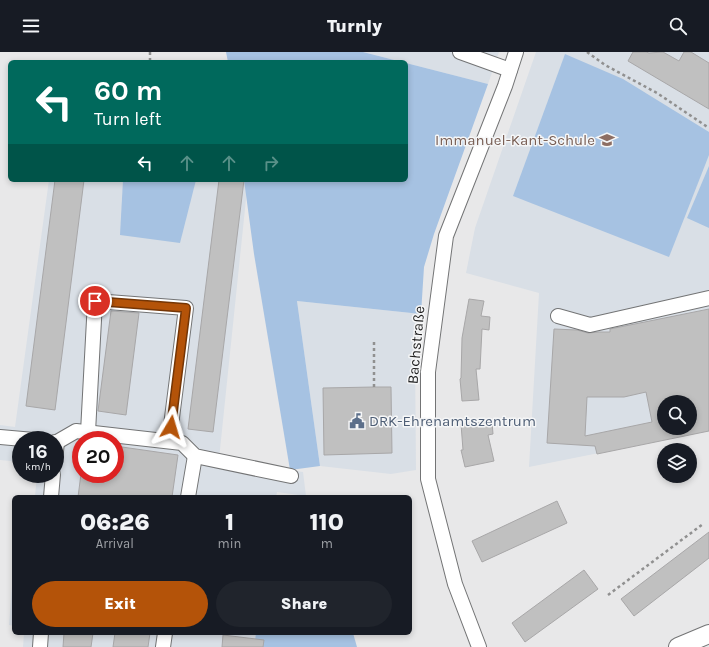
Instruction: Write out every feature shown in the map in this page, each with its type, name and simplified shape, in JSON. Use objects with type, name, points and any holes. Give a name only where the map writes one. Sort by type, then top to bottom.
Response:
[{"type":"main road","points":[[678,647],[708,638]]},
{"type":"street","points":[[460,52],[510,70]]},
{"type":"street","name":"Bachstraße","points":[[479,647],[455,584],[428,479],[428,372],[446,236],[516,52]]},
{"type":"street","points":[[558,316],[590,325],[709,298]]},
{"type":"street","points":[[88,431],[95,301],[186,308],[169,441]]},
{"type":"street","points":[[124,436],[182,443],[195,456],[291,476]]},
{"type":"street","points":[[0,437],[12,438]]},
{"type":"street","points":[[188,495],[195,456]]},
{"type":"street","points":[[51,495],[53,483]]},
{"type":"street","points":[[40,647],[41,635]]},
{"type":"street","points":[[163,647],[165,635]]},
{"type":"path","points":[[586,52],[605,65],[657,93],[709,128]]},
{"type":"path","points":[[374,342],[374,387]]},
{"type":"path","points":[[608,596],[703,524]]},
{"type":"shaded area","points":[[226,52],[363,52],[394,60],[228,60]]},
{"type":"shaded area","points":[[363,52],[499,52],[488,84],[408,64],[408,60],[394,60]]},
{"type":"shaded area","name":"Immanuel-Kant-Schule","points":[[536,52],[709,52],[709,431],[697,433],[697,395],[657,395],[657,435],[689,435],[529,467],[539,293],[466,273],[475,228]]},
{"type":"shaded area","points":[[565,54],[623,79],[709,132],[709,155],[669,257],[513,196]]},
{"type":"shaded area","points":[[408,64],[488,84],[434,234],[424,267],[421,314],[297,301],[320,466],[290,470],[254,254],[244,182],[408,182]]},
{"type":"shaded area","points":[[709,166],[709,228],[687,218]]},
{"type":"shaded area","points":[[49,182],[248,182],[219,459],[303,472],[306,495],[277,492],[276,495],[35,495],[36,483],[64,483],[64,431],[12,431],[12,461],[0,460],[0,425],[15,427]]},
{"type":"shaded area","points":[[123,182],[195,182],[180,243],[120,235]]},
{"type":"shaded area","points":[[297,301],[421,314],[415,353],[416,470],[391,474],[320,466]]},
{"type":"shaded area","points":[[12,587],[12,626],[9,625]]},
{"type":"shaded area","points":[[24,635],[256,635],[254,647],[23,647]]},
{"type":"shaded area","points":[[256,635],[354,635],[357,647],[254,647]]},
{"type":"building","points":[[633,52],[663,52],[679,61],[684,52],[691,52],[709,63],[709,109],[628,61]]},
{"type":"building","points":[[55,182],[84,182],[55,410],[26,406]]},
{"type":"building","points":[[219,182],[244,182],[213,432],[188,429]]},
{"type":"building","points":[[469,299],[484,301],[481,316],[490,317],[489,330],[482,329],[480,369],[476,369],[479,400],[462,401],[460,379],[462,338]]},
{"type":"building","points":[[709,309],[709,431],[697,433],[697,395],[657,395],[657,435],[690,435],[597,454],[595,446],[547,443],[554,329],[577,330],[588,333],[610,332],[610,329]],"holes":[[[646,392],[652,422],[585,436],[587,397],[624,397]]]},
{"type":"building","points":[[111,311],[139,313],[126,415],[98,411]]},
{"type":"building","name":"DRK-Ehrenamtszentrum","points":[[391,387],[392,453],[324,455],[323,388]]},
{"type":"building","points":[[492,422],[493,434],[488,435],[494,461],[465,467],[461,450],[463,450],[461,424]]},
{"type":"building","points":[[124,447],[178,455],[172,495],[78,495],[80,483],[124,483]]},
{"type":"building","points":[[557,501],[567,523],[482,562],[472,541]]},
{"type":"building","points":[[709,532],[709,558],[634,616],[621,599]]},
{"type":"building","points":[[584,570],[598,589],[525,642],[512,623]]},
{"type":"building","points":[[64,635],[93,635],[91,647],[63,647]]},
{"type":"building","points":[[115,635],[150,635],[148,647],[113,647]]},
{"type":"building","points":[[223,635],[264,640],[263,647],[222,647]]},
{"type":"place","name":"Immanuel-Kant-Schule","points":[[607,140]]},
{"type":"place","name":"DRK-Ehrenamtszentrum","points":[[357,421]]},
{"type":"route","points":[[95,301],[186,308],[171,427]]}]
